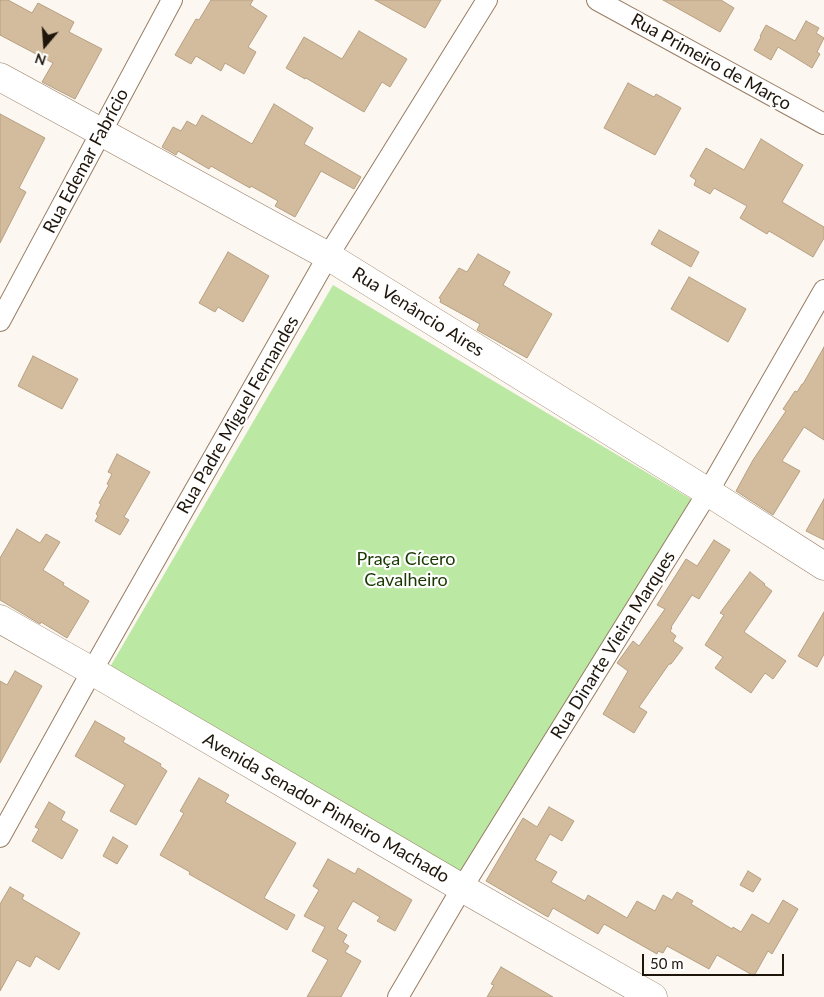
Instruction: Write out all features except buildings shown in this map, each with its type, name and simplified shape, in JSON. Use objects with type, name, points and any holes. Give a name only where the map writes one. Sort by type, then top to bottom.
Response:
[{"type":"street","name":"Rua Edemar Fabrício","points":[[0,321],[172,0]]},
{"type":"street","name":"Rua Padre Miguel Fernandes","points":[[0,837],[328,256],[486,0]]},
{"type":"street","name":"Rua Primeiro de Março","points":[[597,0],[824,124]]},
{"type":"street","name":"Rua Venâncio Aires","points":[[0,77],[328,256],[824,566]]},
{"type":"street","name":"Rua Dinarte Vieira Marques","points":[[398,997],[462,888],[708,492],[824,290]]},
{"type":"street","name":"Avenida Senador Pinheiro Machado","points":[[0,619],[653,997]]},
{"type":"green space","name":"Praça Cícero Cavalheiro","points":[[333,285],[691,499],[461,873],[110,667]]}]
